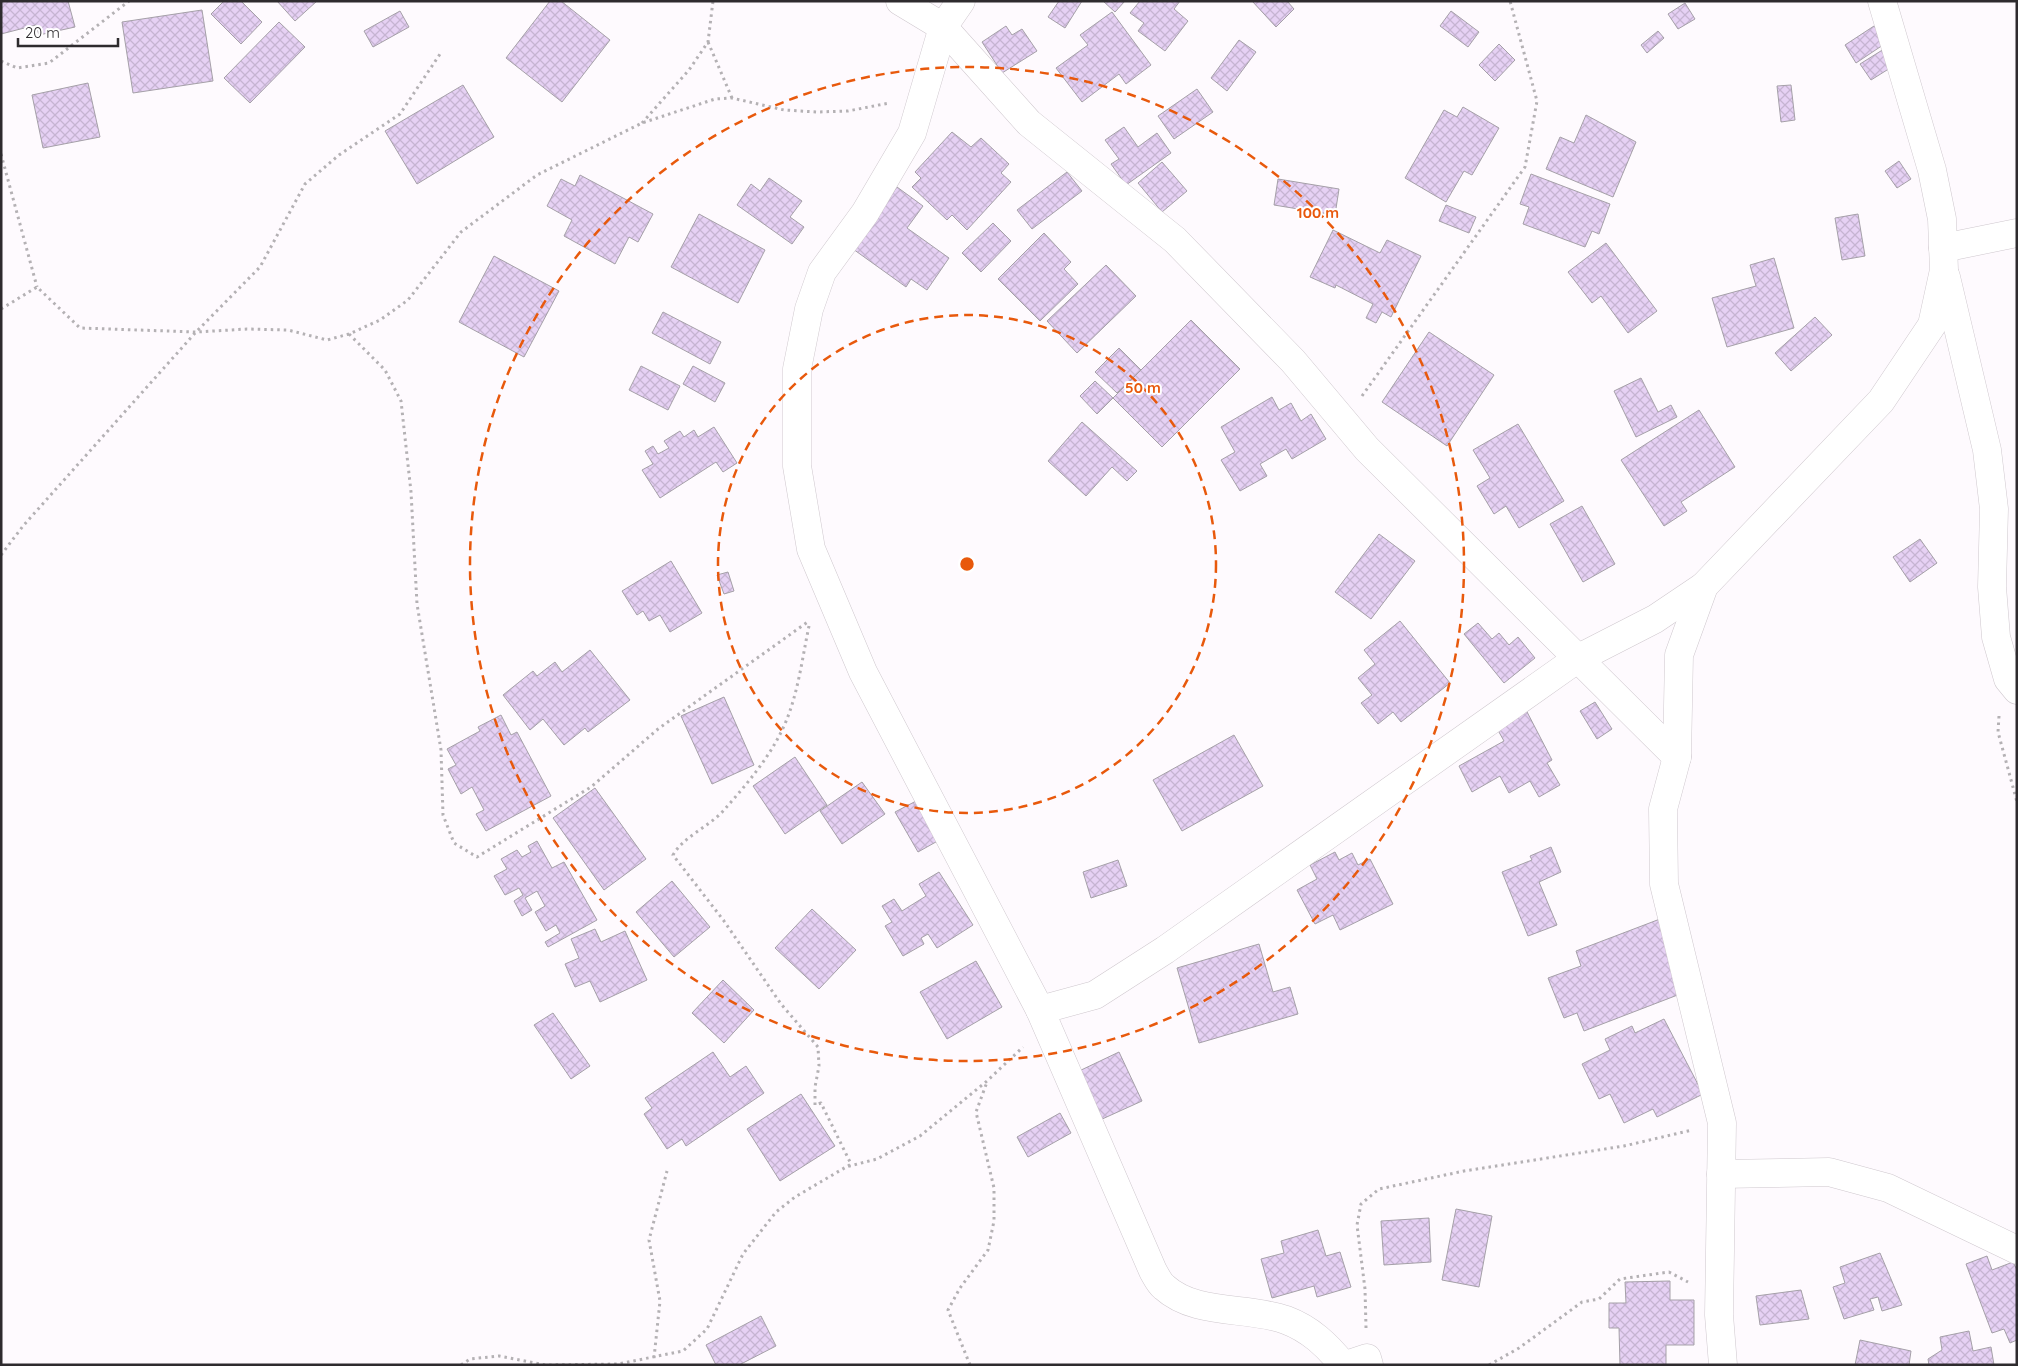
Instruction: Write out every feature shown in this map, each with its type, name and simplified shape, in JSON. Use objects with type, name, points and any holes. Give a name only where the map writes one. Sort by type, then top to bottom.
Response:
[{"type":"street","points":[[900,1],[943,27],[1029,123],[1176,240],[1293,361],[1367,449],[1577,660],[1677,756]]},
{"type":"street","points":[[961,1],[943,27],[921,96],[912,133],[865,213],[822,272],[809,309],[797,368],[797,466],[812,550],[863,672],[1040,1010],[1153,1271],[1163,1286],[1188,1302],[1285,1320],[1306,1330],[1356,1363]]},
{"type":"street","points":[[1040,1010],[1095,995],[1165,950],[1577,660],[1654,620],[1704,586],[1881,401],[1932,325],[1943,259],[1942,219],[1932,170],[1882,1]]},
{"type":"street","points":[[1943,259],[2017,233]]},
{"type":"street","points":[[1943,259],[1987,450],[1994,509],[1992,587],[1996,637],[2013,684]]},
{"type":"street","points":[[1704,586],[1679,655],[1677,756],[1662,809],[1664,884],[1722,1123],[1719,1298],[1723,1365]]},
{"type":"street","points":[[1721,1174],[1828,1172],[1888,1188],[2017,1250]]},
{"type":"path","points":[[1,60],[17,68],[49,63],[130,1]]},
{"type":"path","points":[[712,1],[708,24],[708,42],[732,98]]},
{"type":"path","points":[[1344,422],[1525,167],[1537,101],[1509,3]]},
{"type":"path","points":[[642,123],[689,70],[708,42]]},
{"type":"path","points":[[1,555],[23,526],[196,332],[260,267],[305,184],[340,155],[400,114],[442,51]]},
{"type":"path","points":[[1,154],[37,287],[80,328],[196,332],[247,329],[288,330],[327,340],[349,334],[380,320],[408,300],[461,232],[538,175],[642,123],[715,99],[732,98],[784,110],[817,112],[848,111],[921,96]]},
{"type":"path","points":[[1,310],[37,287]]},
{"type":"path","points":[[349,334],[385,370],[401,401],[411,492],[416,604],[441,750],[443,815],[454,843],[477,857],[515,835],[591,787],[658,729],[811,620],[797,686],[784,725],[763,763],[723,811],[702,830],[680,844],[673,855],[724,921],[781,1004],[818,1047],[815,1105],[821,1103],[851,1164],[795,1197],[776,1212],[743,1254],[707,1329],[683,1351],[618,1364],[545,1364],[499,1356],[470,1359],[462,1365]]},
{"type":"path","points":[[2013,684],[2000,705],[1998,732],[2017,802]]},
{"type":"path","points":[[846,1167],[877,1159],[920,1136],[987,1081],[1022,1049],[1040,1010]]},
{"type":"path","points":[[970,1365],[948,1310],[960,1288],[988,1250],[994,1220],[994,1188],[976,1112],[987,1081]]},
{"type":"path","points":[[1356,1363],[1365,1289],[1357,1225],[1361,1204],[1379,1189],[1464,1171],[1624,1146],[1722,1123]]},
{"type":"path","points":[[654,1358],[660,1301],[649,1240],[667,1171]]},
{"type":"path","points":[[1489,1365],[1519,1348],[1582,1302],[1599,1299],[1620,1279],[1669,1272],[1719,1298]]},
{"type":"building","points":[[1,1],[68,1],[75,27],[39,35],[36,25],[1,34]]},
{"type":"building","points":[[224,1],[241,1],[262,22],[241,44],[211,14]]},
{"type":"building","points":[[277,1],[317,1],[295,21]]},
{"type":"building","points":[[550,1],[561,1],[610,40],[562,102],[506,58]]},
{"type":"building","points":[[1059,1],[1082,1],[1065,28],[1048,17]]},
{"type":"building","points":[[1103,1],[1125,1],[1115,12]]},
{"type":"building","points":[[1140,1],[1180,1],[1174,9],[1188,21],[1165,51],[1138,31],[1144,23],[1130,13]]},
{"type":"building","points":[[1252,1],[1287,1],[1294,9],[1276,27]]},
{"type":"building","points":[[1685,3],[1695,19],[1678,29],[1668,14]]},
{"type":"building","points":[[202,10],[213,81],[133,93],[122,22]]},
{"type":"building","points":[[400,11],[409,27],[373,47],[364,31]]},
{"type":"building","points":[[1451,11],[1479,32],[1468,47],[1440,26]]},
{"type":"building","points":[[1112,12],[1151,65],[1126,84],[1119,74],[1082,102],[1056,68],[1088,45],[1080,35]]},
{"type":"building","points":[[279,22],[305,47],[250,103],[224,78]]},
{"type":"building","points":[[1006,26],[1012,35],[1022,29],[1037,51],[1002,73],[982,42]]},
{"type":"building","points":[[1874,26],[1886,43],[1856,63],[1845,45]]},
{"type":"building","points":[[1658,31],[1664,38],[1647,53],[1641,45]]},
{"type":"building","points":[[1239,40],[1256,52],[1227,91],[1211,78]]},
{"type":"building","points":[[1499,44],[1515,60],[1495,81],[1479,65]]},
{"type":"building","points":[[1884,49],[1895,65],[1871,80],[1860,64]]},
{"type":"building","points":[[88,83],[100,137],[43,148],[32,95]]},
{"type":"building","points":[[463,85],[494,137],[417,184],[385,131]]},
{"type":"building","points":[[1791,85],[1795,120],[1781,122],[1777,86]]},
{"type":"building","points":[[1197,89],[1213,112],[1174,139],[1158,116]]},
{"type":"building","points":[[1463,107],[1499,128],[1472,175],[1464,171],[1446,202],[1405,178],[1444,110],[1457,117]]},
{"type":"building","points":[[1586,115],[1636,142],[1613,197],[1546,169],[1560,137],[1574,143]]},
{"type":"building","points":[[1124,127],[1138,147],[1157,133],[1171,153],[1126,185],[1111,164],[1119,159],[1105,140]]},
{"type":"building","points":[[952,132],[971,147],[981,138],[1009,164],[1001,173],[1011,182],[967,230],[952,215],[947,220],[912,187],[921,178],[915,172]]},
{"type":"building","points":[[1899,161],[1911,179],[1897,188],[1885,171]]},
{"type":"building","points":[[1162,162],[1187,191],[1162,212],[1138,183]]},
{"type":"building","points":[[1067,172],[1082,191],[1032,229],[1017,210]]},
{"type":"building","points":[[1531,174],[1610,204],[1599,234],[1592,231],[1585,247],[1523,224],[1529,207],[1520,204]]},
{"type":"building","points":[[580,175],[653,214],[638,242],[629,237],[615,264],[564,236],[572,220],[547,206],[561,179],[575,186]]},
{"type":"building","points":[[769,178],[802,201],[790,217],[804,227],[792,244],[737,205],[751,184],[760,191]]},
{"type":"building","points":[[1278,179],[1339,189],[1335,215],[1274,205]]},
{"type":"building","points":[[897,187],[923,206],[907,228],[949,258],[927,290],[911,279],[906,287],[853,249]]},
{"type":"building","points":[[1446,205],[1476,217],[1469,233],[1439,221]]},
{"type":"building","points":[[699,214],[765,250],[738,303],[671,267]]},
{"type":"building","points":[[1858,214],[1865,256],[1842,260],[1835,218]]},
{"type":"building","points":[[993,223],[1011,241],[981,272],[962,253]]},
{"type":"building","points":[[1333,230],[1380,253],[1387,240],[1421,256],[1391,317],[1382,312],[1376,323],[1366,318],[1373,304],[1336,285],[1335,288],[1310,277]]},
{"type":"building","points":[[1044,233],[1071,262],[1064,269],[1078,284],[1040,321],[998,279]]},
{"type":"building","points":[[1606,243],[1657,311],[1628,333],[1601,296],[1592,303],[1568,272]]},
{"type":"building","points":[[494,256],[559,291],[524,357],[459,322]]},
{"type":"building","points":[[1774,258],[1794,328],[1727,347],[1712,298],[1756,286],[1750,265]]},
{"type":"building","points":[[1106,265],[1136,296],[1077,353],[1047,321]]},
{"type":"building","points":[[663,312],[721,342],[710,364],[652,333]]},
{"type":"building","points":[[1815,317],[1832,335],[1791,371],[1775,353]]},
{"type":"building","points":[[1191,320],[1240,369],[1162,447],[1113,398]]},
{"type":"building","points":[[1429,332],[1494,375],[1447,446],[1382,402]]},
{"type":"building","points":[[1119,348],[1141,370],[1117,393],[1095,372]]},
{"type":"building","points":[[641,366],[680,386],[668,410],[629,390]]},
{"type":"building","points":[[693,366],[725,383],[715,402],[683,384]]},
{"type":"building","points":[[1641,378],[1658,412],[1671,405],[1677,417],[1636,437],[1614,391]]},
{"type":"building","points":[[1095,381],[1113,398],[1097,414],[1080,396]]},
{"type":"building","points":[[1272,397],[1279,410],[1291,403],[1301,421],[1311,414],[1326,439],[1292,459],[1286,449],[1260,464],[1267,476],[1240,491],[1221,460],[1235,452],[1221,427]]},
{"type":"building","points":[[1699,410],[1735,467],[1681,502],[1687,511],[1664,526],[1621,460]]},
{"type":"building","points":[[1082,422],[1137,471],[1127,481],[1112,467],[1086,496],[1048,461]]},
{"type":"building","points":[[1518,424],[1564,501],[1519,528],[1506,506],[1494,514],[1477,486],[1490,478],[1473,450]]},
{"type":"building","points":[[714,427],[737,463],[723,472],[716,462],[660,498],[642,470],[653,464],[645,451],[653,446],[658,454],[669,448],[664,441],[680,431],[684,437],[694,430],[698,437]]},
{"type":"building","points":[[1582,506],[1615,564],[1583,582],[1550,524]]},
{"type":"building","points":[[1379,534],[1415,561],[1371,619],[1335,592]]},
{"type":"building","points":[[1920,539],[1937,563],[1910,582],[1893,557]]},
{"type":"building","points":[[671,561],[702,613],[670,632],[660,615],[649,621],[643,611],[637,615],[622,591]]},
{"type":"building","points":[[728,572],[734,591],[724,594],[717,575]]},
{"type":"building","points":[[1400,621],[1450,683],[1401,722],[1393,712],[1378,724],[1361,703],[1372,695],[1358,678],[1375,664],[1364,650]]},
{"type":"building","points":[[1478,623],[1492,639],[1499,633],[1509,645],[1518,637],[1535,658],[1504,683],[1464,634]]},
{"type":"building","points":[[590,650],[630,700],[588,732],[585,728],[564,745],[543,719],[530,730],[503,695],[533,671],[537,676],[555,662],[562,672]]},
{"type":"building","points":[[724,697],[754,765],[712,784],[681,716]]},
{"type":"building","points":[[1595,702],[1612,729],[1597,739],[1580,711]]},
{"type":"building","points":[[1525,708],[1552,760],[1547,763],[1560,785],[1539,797],[1530,781],[1509,793],[1500,776],[1472,792],[1459,766],[1504,741],[1495,725]]},
{"type":"building","points":[[501,715],[511,735],[517,732],[551,796],[486,831],[476,814],[484,810],[472,787],[461,794],[448,769],[456,765],[447,749],[480,731],[478,727]]},
{"type":"building","points":[[1234,735],[1263,786],[1182,831],[1153,780]]},
{"type":"building","points":[[795,757],[827,805],[785,834],[753,786]]},
{"type":"building","points":[[862,782],[885,814],[842,844],[820,811]]},
{"type":"building","points":[[595,788],[646,859],[604,890],[553,818]]},
{"type":"building","points":[[920,799],[943,838],[918,852],[895,812]]},
{"type":"building","points":[[537,841],[552,868],[564,862],[597,920],[548,947],[545,942],[560,933],[556,925],[546,931],[535,912],[545,906],[537,891],[525,898],[532,910],[522,916],[514,901],[523,895],[519,888],[505,895],[494,876],[507,869],[501,859],[517,850],[522,857],[531,852],[528,846]]},
{"type":"building","points":[[1551,847],[1561,872],[1539,882],[1557,925],[1528,936],[1502,872],[1532,860],[1530,856]]},
{"type":"building","points":[[1335,852],[1339,860],[1352,853],[1358,865],[1370,859],[1393,904],[1340,930],[1333,915],[1315,924],[1297,890],[1317,879],[1310,865]]},
{"type":"building","points":[[1118,860],[1127,886],[1091,898],[1083,872]]},
{"type":"building","points":[[939,872],[973,925],[937,948],[928,934],[921,938],[924,944],[903,956],[885,926],[892,922],[882,906],[894,899],[902,911],[926,896],[919,884]]},
{"type":"building","points":[[672,881],[710,927],[674,957],[636,912]]},
{"type":"building","points":[[812,909],[856,950],[819,989],[775,948]]},
{"type":"building","points":[[1660,919],[1688,991],[1584,1031],[1577,1013],[1564,1018],[1548,978],[1581,966],[1576,951]]},
{"type":"building","points":[[595,929],[601,942],[625,931],[647,980],[600,1002],[590,981],[575,987],[565,964],[579,958],[571,939]]},
{"type":"building","points":[[1259,944],[1273,992],[1290,987],[1298,1014],[1199,1043],[1177,968]]},
{"type":"building","points":[[976,961],[1002,1007],[947,1039],[920,992]]},
{"type":"building","points":[[723,980],[754,1010],[724,1043],[692,1013]]},
{"type":"building","points":[[553,1013],[590,1066],[571,1079],[534,1025]]},
{"type":"building","points":[[1664,1019],[1703,1094],[1657,1117],[1653,1109],[1624,1123],[1610,1094],[1599,1099],[1582,1064],[1610,1050],[1605,1039],[1632,1026],[1635,1033]]},
{"type":"building","points":[[713,1052],[730,1077],[746,1066],[764,1093],[686,1146],[682,1139],[667,1149],[644,1114],[652,1108],[645,1098]]},
{"type":"building","points":[[1119,1052],[1142,1101],[1100,1120],[1077,1072]]},
{"type":"building","points":[[801,1094],[835,1146],[780,1181],[747,1129]]},
{"type":"building","points":[[1060,1113],[1071,1133],[1028,1157],[1017,1137]]},
{"type":"building","points":[[1456,1209],[1492,1216],[1479,1287],[1442,1280]]},
{"type":"building","points":[[1429,1218],[1431,1262],[1384,1265],[1381,1221]]},
{"type":"building","points":[[1318,1230],[1326,1256],[1340,1252],[1351,1287],[1317,1297],[1314,1286],[1272,1298],[1261,1259],[1284,1253],[1281,1241]]},
{"type":"building","points":[[1880,1253],[1902,1305],[1882,1311],[1878,1297],[1870,1299],[1874,1310],[1844,1319],[1833,1287],[1845,1283],[1840,1267]]},
{"type":"building","points":[[1987,1256],[1992,1270],[2013,1262],[2017,1270],[2017,1340],[2010,1343],[2004,1329],[1992,1333],[1966,1264]]},
{"type":"building","points":[[1670,1281],[1670,1300],[1694,1300],[1694,1345],[1666,1345],[1666,1365],[1620,1365],[1619,1328],[1609,1328],[1609,1303],[1626,1303],[1625,1282]]},
{"type":"building","points":[[1801,1290],[1809,1319],[1760,1325],[1756,1296]]},
{"type":"building","points":[[761,1316],[776,1346],[739,1365],[716,1365],[706,1345]]},
{"type":"building","points":[[1969,1331],[1973,1351],[1991,1347],[1994,1365],[1929,1365],[1928,1359],[1942,1350],[1940,1337]]},
{"type":"building","points":[[1860,1340],[1911,1351],[1909,1365],[1855,1365]]}]
